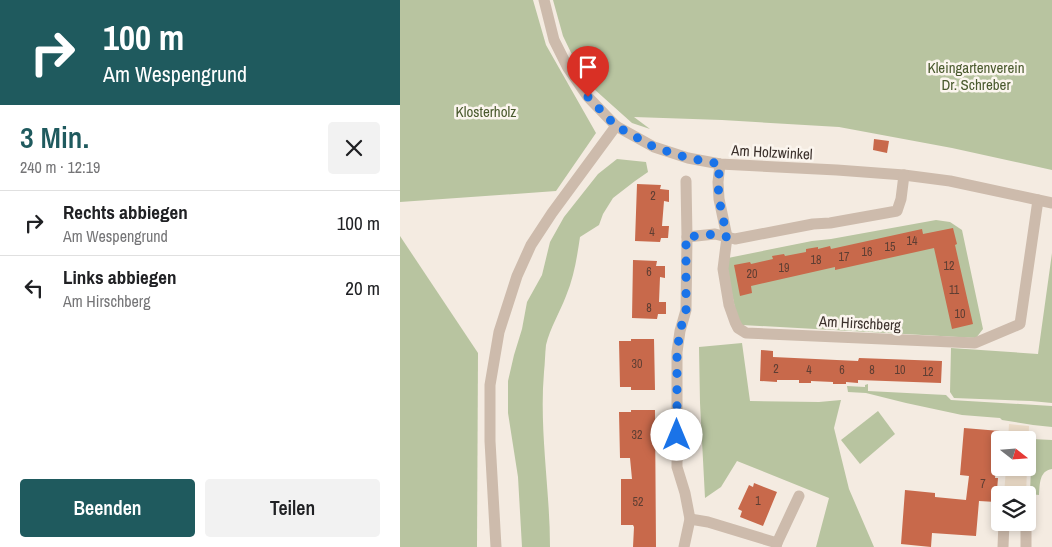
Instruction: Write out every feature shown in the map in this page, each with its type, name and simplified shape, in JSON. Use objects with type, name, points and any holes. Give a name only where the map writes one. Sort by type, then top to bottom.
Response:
[{"type":"street","name":"Am Holzwinkel","points":[[544,0],[554,40],[568,68],[588,97],[616,126],[654,147],[688,158],[720,164],[904,176],[950,182],[1052,203]]},
{"type":"street","points":[[496,547],[490,442],[490,385],[499,332],[517,276],[531,245],[552,212],[616,126]]},
{"type":"street","name":"Am Hirschberg","points":[[720,164],[719,199],[727,237],[723,269],[734,322],[746,334],[975,343],[1020,324],[1038,200]]},
{"type":"street","points":[[686,237],[715,234],[736,239],[813,224],[830,223],[897,211],[901,199],[904,176]]},
{"type":"street","points":[[684,547],[690,519],[685,492],[677,467],[677,352],[686,310],[686,181]]},
{"type":"street","points":[[690,519],[708,522],[776,545],[799,496]]},
{"type":"street","points":[[1003,547],[1004,531]]},
{"type":"street","points":[[1026,531],[1026,547]]},
{"type":"green space","name":"Klosterholz","points":[[400,0],[533,0],[546,45],[596,133],[556,191],[400,202]]},
{"type":"green space","name":"Kleingartenverein Dr. Schreber","points":[[553,0],[1052,0],[1052,170],[952,148],[839,127],[634,117],[650,129],[632,123],[594,89],[576,63],[563,36]]},
{"type":"green space","points":[[617,159],[646,162],[648,172],[613,198],[603,214],[599,225],[580,237],[571,282],[546,345],[543,416],[550,547],[522,547],[518,477],[508,413],[508,381],[514,355],[522,329],[527,302],[542,275],[550,242],[564,217],[598,174]]},
{"type":"green space","points":[[936,220],[950,222],[962,230],[983,329],[976,338],[742,325],[737,318],[728,274],[728,258],[812,241]]},
{"type":"green space","points":[[400,236],[478,353],[477,547],[400,547]]},
{"type":"green space","points":[[1052,253],[1052,403],[954,398],[950,392],[951,348],[1038,354]]},
{"type":"green space","points":[[742,343],[750,401],[819,402],[841,400],[834,428],[849,489],[874,547],[816,547],[829,498],[737,461],[721,487],[705,498],[699,347]]},
{"type":"green space","points":[[868,384],[868,391],[946,395],[951,400],[1052,406],[1052,427],[1002,420],[1000,418],[962,415],[866,393],[848,392],[847,386],[865,387]]},
{"type":"green space","points":[[878,411],[895,434],[860,464],[841,440]]},
{"type":"green space","points":[[1036,439],[1052,440],[1052,469],[1042,475],[1039,495],[1036,495],[1036,486],[1030,486],[1031,476],[1036,476]]},
{"type":"shaded area","points":[[1009,424],[1029,426],[1029,431],[1009,431]]},
{"type":"shaded area","points":[[1005,476],[1027,476],[1026,486],[1005,486]]},
{"type":"building","points":[[874,139],[889,141],[887,153],[873,150]]},
{"type":"building","points":[[637,184],[661,185],[660,189],[669,190],[669,202],[664,201],[662,226],[669,226],[668,238],[661,238],[660,242],[635,241]]},
{"type":"building","points":[[953,228],[957,244],[955,245],[973,324],[952,329],[934,248],[835,270],[835,267],[751,286],[752,293],[740,296],[734,265],[750,262],[751,264],[773,259],[772,256],[784,254],[785,256],[806,252],[806,249],[818,247],[818,249],[830,246],[831,249],[922,229],[923,234]]},
{"type":"building","points":[[633,260],[657,261],[656,266],[665,266],[665,278],[660,277],[659,302],[666,302],[666,314],[658,314],[657,319],[632,318]]},
{"type":"building","points":[[631,339],[654,339],[655,390],[631,390],[631,387],[620,387],[619,341],[631,341]]},
{"type":"building","points":[[761,350],[773,351],[773,357],[858,361],[859,358],[942,361],[941,383],[858,380],[858,383],[833,384],[833,382],[811,381],[811,383],[799,383],[799,380],[760,381]]},
{"type":"building","points":[[631,410],[655,410],[656,547],[633,547],[633,525],[621,525],[621,479],[632,479],[630,458],[620,458],[619,412],[631,412]]},
{"type":"building","points":[[964,428],[1000,431],[991,431],[991,476],[998,478],[997,486],[991,486],[991,502],[979,501],[976,536],[932,533],[931,547],[901,544],[905,490],[935,493],[935,497],[966,500],[969,476],[960,475]]},
{"type":"building","points":[[754,483],[777,492],[763,526],[740,517],[742,511],[738,509],[749,485],[753,487]]},
{"type":"route","points":[[588,97],[616,126],[654,147],[688,158],[720,164],[719,199],[727,237],[715,234],[686,237],[686,310],[677,352],[677,435]]}]
